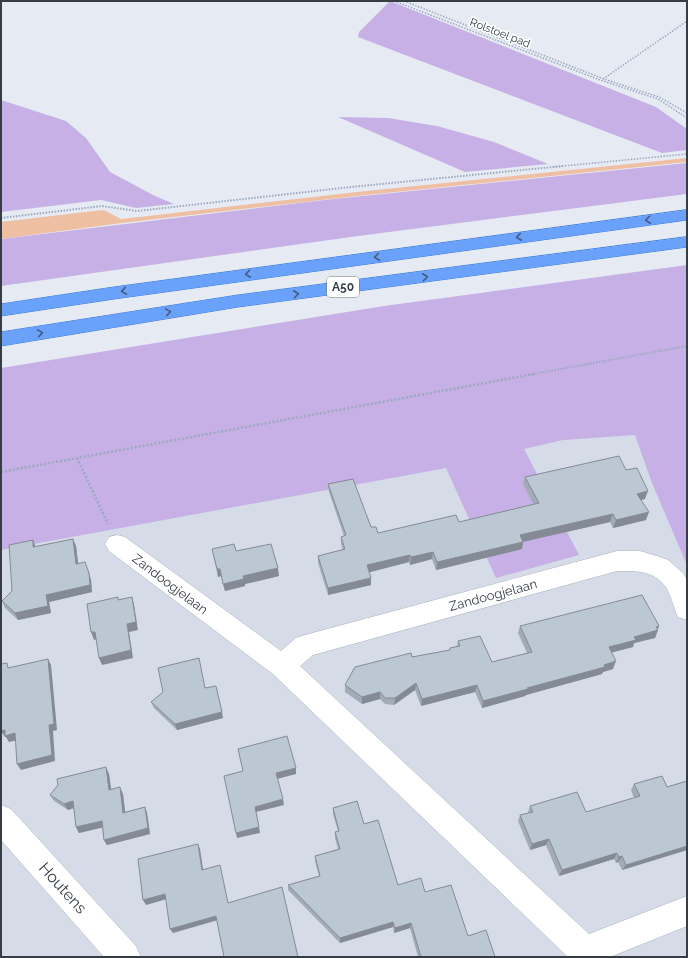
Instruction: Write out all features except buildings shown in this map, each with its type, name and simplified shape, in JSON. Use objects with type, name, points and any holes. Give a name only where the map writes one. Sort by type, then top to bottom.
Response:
[{"type":"highway","name":"A50","points":[[1,310],[114,292],[687,215]]},
{"type":"highway","name":"A50","points":[[1,339],[238,301],[687,242]]},
{"type":"street","name":"Zandoogjelaan","points":[[117,544],[282,666],[589,954],[687,911]]},
{"type":"street","name":"Zandoogjelaan","points":[[282,666],[304,646],[617,561],[640,561],[660,567],[675,580],[687,610]]},
{"type":"street","name":"Houtens","points":[[1,820],[125,957]]},
{"type":"path","name":"Rolstoel pad","points":[[394,1],[600,80],[658,99],[687,118]]},
{"type":"path","points":[[404,1],[604,79],[659,97],[687,113]]},
{"type":"path","points":[[600,80],[604,79],[687,21]]},
{"type":"path","points":[[1,218],[102,206],[137,211],[351,187],[687,154]]},
{"type":"path","points":[[1,472],[687,346]]},
{"type":"path","points":[[77,457],[117,544]]},
{"type":"shaded area","points":[[390,1],[656,107],[687,129],[687,150],[662,153],[358,37],[359,32]]},
{"type":"shaded area","points":[[1,100],[66,121],[86,138],[110,172],[155,196],[174,204],[136,208],[101,200],[1,212]]},
{"type":"shaded area","points":[[338,117],[388,118],[437,126],[494,142],[548,164],[465,172]]},
{"type":"shaded area","points":[[687,163],[687,194],[358,236],[1,286],[1,239],[324,200]]},
{"type":"shaded area","points":[[102,210],[121,219],[122,223],[1,239],[1,222]]},
{"type":"shaded area","points":[[687,265],[687,565],[652,483],[635,435],[563,440],[524,449],[579,555],[496,578],[446,468],[1,550],[1,368],[384,306]]},
{"type":"shaded area","points":[[687,359],[687,957],[1,957],[1,510]]},
{"type":"waterway","points":[[122,221],[357,194],[687,160]]}]
